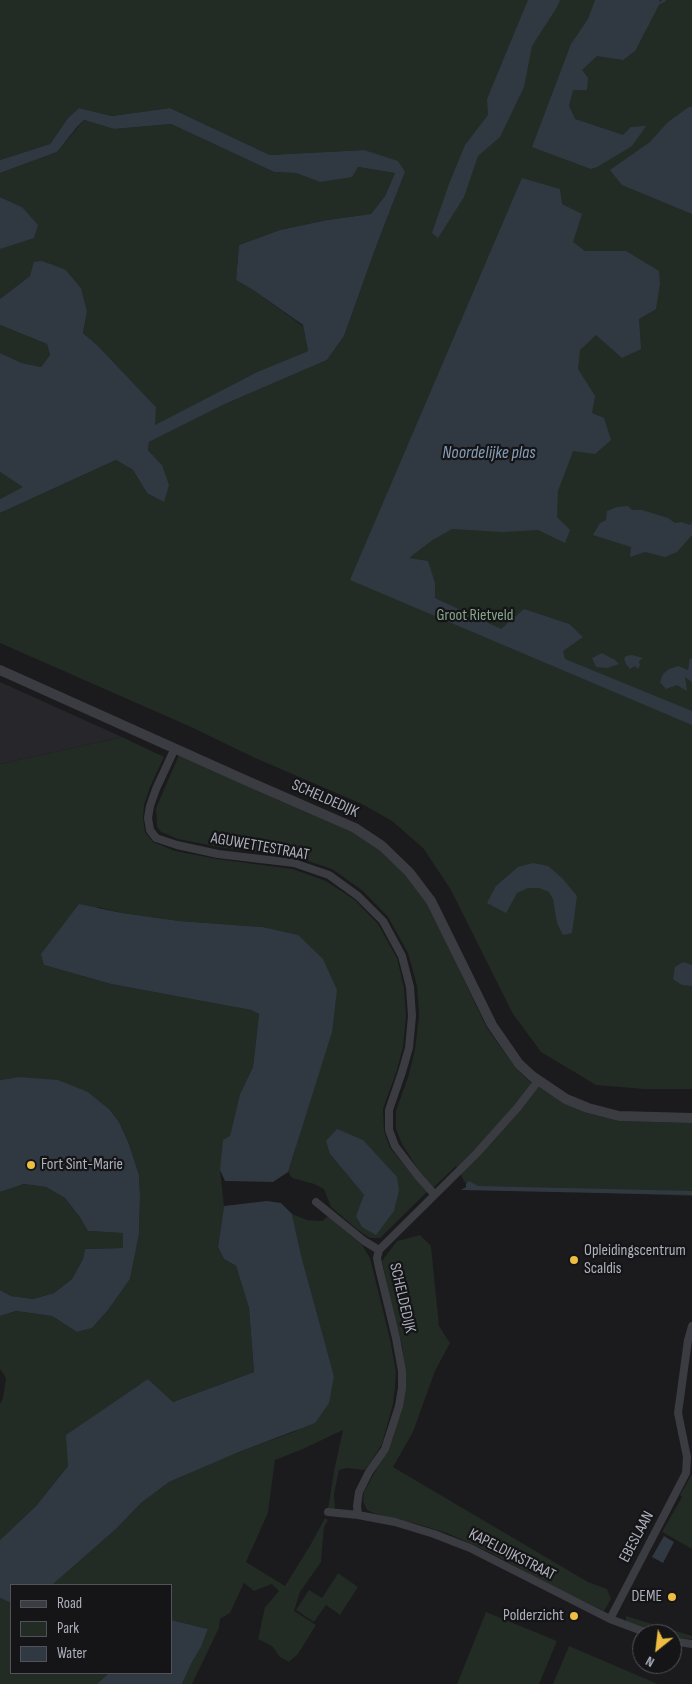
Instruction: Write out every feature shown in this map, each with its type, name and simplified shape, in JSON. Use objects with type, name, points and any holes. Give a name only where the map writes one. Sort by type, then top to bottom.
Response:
[{"type":"street","name":"SCHELDEDIJK","points":[[0,670],[244,780],[356,828],[382,846],[409,872],[431,901],[492,1025],[519,1064],[535,1079],[518,1107],[477,1153],[379,1250],[377,1258],[378,1268],[396,1338],[402,1371],[402,1388],[385,1450],[369,1472],[359,1492],[358,1515]]},
{"type":"street","name":"AGUWETTESTRAAT","points":[[175,748],[150,806],[148,818],[150,830],[156,838],[171,844],[218,854],[294,863],[329,876],[358,896],[383,921],[402,956],[410,987],[412,1016],[409,1048],[389,1110],[389,1130],[395,1146],[434,1194]]},
{"type":"street","points":[[535,1079],[566,1099],[588,1108],[619,1116],[692,1118]]},
{"type":"street","points":[[316,1202],[364,1241],[379,1250]]},
{"type":"street","name":"EBESLAAN","points":[[610,1619],[690,1465],[678,1413],[692,1326]]},
{"type":"street","points":[[328,1512],[358,1515]]},
{"type":"street","name":"KAPELDIJKSTRAAT","points":[[358,1515],[395,1522],[470,1548],[610,1619],[632,1627]]},
{"type":"shaded area","points":[[0,682],[122,737],[0,764]]},
{"type":"green space","name":"Groot Rietveld","points":[[0,0],[692,0],[692,1089],[643,1089],[596,1085],[541,1052],[513,1014],[451,890],[423,848],[392,821],[362,804],[0,643],[0,513],[116,460],[133,470],[147,493],[162,465],[148,450],[149,442],[225,404],[327,360],[344,336],[405,172],[364,150],[270,155],[170,108],[112,116],[79,108],[68,118],[50,144],[0,160]]},
{"type":"green space","points":[[84,120],[114,129],[171,124],[274,172],[296,173],[320,182],[358,167],[395,173],[385,196],[371,214],[327,220],[280,230],[239,245],[236,280],[303,326],[308,351],[257,372],[154,426],[156,407],[98,346],[83,333],[87,311],[81,288],[66,270],[30,276],[0,299],[0,249],[5,247],[22,207],[0,197],[0,173],[57,152]]},
{"type":"green space","points":[[0,325],[47,344],[50,355],[41,367],[22,363],[0,353]]},
{"type":"green space","points":[[0,472],[24,487],[0,499]]},
{"type":"green space","points":[[122,737],[164,757],[144,805],[145,832],[153,842],[175,851],[217,859],[293,869],[326,881],[355,900],[378,924],[397,958],[404,988],[406,1016],[403,1047],[383,1109],[384,1131],[390,1148],[427,1192],[380,1238],[370,1238],[331,1207],[324,1189],[292,1178],[288,1172],[296,1147],[262,927],[179,921],[122,913],[98,907],[44,965],[111,984],[251,1010],[259,1014],[253,1067],[240,1094],[220,1170],[224,1206],[218,1247],[224,1259],[236,1266],[249,1308],[254,1372],[173,1402],[148,1379],[68,1466],[36,1506],[0,1540],[0,1404],[3,1398],[6,1378],[0,1369],[0,1316],[16,1311],[52,1316],[77,1332],[92,1328],[108,1310],[130,1279],[139,1234],[140,1196],[139,1175],[129,1144],[119,1122],[109,1109],[88,1092],[18,1077],[0,1080],[0,764]],"holes":[[[330,1154],[394,1210],[364,1195]]]},
{"type":"green space","points":[[179,755],[353,832],[379,850],[406,875],[427,903],[487,1028],[515,1067],[528,1080],[564,1103],[587,1113],[619,1121],[692,1123],[692,1196],[468,1188],[456,1166],[433,1188],[421,1174],[402,1144],[396,1129],[396,1111],[409,1074],[415,1049],[419,1016],[417,986],[408,953],[388,917],[363,891],[332,869],[296,857],[219,847],[178,839],[161,832],[157,827],[156,808]]},
{"type":"green space","points":[[24,1184],[46,1187],[65,1198],[88,1231],[123,1233],[123,1248],[85,1249],[83,1259],[72,1279],[54,1293],[33,1299],[11,1296],[0,1290],[0,1192]]},
{"type":"green space","points":[[292,1214],[307,1220],[322,1221],[328,1216],[362,1245],[370,1258],[396,1372],[393,1404],[382,1444],[364,1470],[347,1468],[339,1470],[334,1494],[335,1509],[328,1509],[343,1430],[275,1460],[268,1513],[246,1562],[285,1586],[325,1518],[328,1520],[324,1527],[321,1562],[300,1592],[294,1611],[316,1625],[298,1654],[289,1662],[280,1657],[272,1646],[258,1639],[265,1607],[279,1591],[272,1584],[254,1591],[244,1583],[230,1613],[220,1619],[219,1628],[192,1684],[182,1684],[208,1629],[172,1620],[172,1584],[53,1584],[116,1529],[141,1503],[169,1482],[239,1452],[296,1431],[334,1376],[301,1255]]},
{"type":"green space","points":[[420,1235],[431,1246],[439,1326],[450,1343],[435,1371],[413,1432],[393,1467],[588,1582],[607,1589],[611,1599],[604,1611],[491,1553],[449,1534],[367,1510],[363,1501],[364,1492],[393,1438],[404,1396],[406,1375],[402,1345],[382,1261],[397,1241]]},
{"type":"green space","points":[[692,1474],[692,1549],[662,1532],[682,1497],[680,1495]]},
{"type":"green space","points":[[338,1573],[358,1587],[340,1615],[326,1605],[314,1622],[296,1610],[309,1590],[322,1598]]},
{"type":"green space","points":[[0,1598],[10,1603],[10,1674],[108,1674],[97,1684],[0,1684]]},
{"type":"green space","points":[[486,1612],[557,1641],[539,1684],[457,1684]]},
{"type":"green space","points":[[626,1616],[652,1624],[632,1624],[626,1622]]},
{"type":"green space","points":[[682,1633],[692,1636],[692,1639],[682,1638]]},
{"type":"green space","points":[[569,1646],[658,1684],[553,1684]]},
{"type":"water","points":[[528,0],[560,0],[532,46],[524,87],[500,137],[478,156],[464,197],[438,238],[432,233],[449,184],[465,145],[488,115],[487,99]]},
{"type":"water","points":[[595,0],[659,0],[660,3],[635,51],[623,60],[597,56],[582,70],[588,78],[587,90],[573,90],[569,106],[575,119],[623,135],[631,127],[646,126],[632,146],[591,169],[532,147],[571,44],[588,19]]},
{"type":"water","points":[[689,107],[692,107],[692,214],[622,185],[610,170],[650,142],[668,122]]},
{"type":"water","points":[[79,108],[112,116],[170,108],[270,155],[364,150],[398,161],[405,172],[344,336],[327,360],[225,404],[149,442],[148,450],[162,465],[169,485],[164,502],[147,493],[133,470],[116,460],[0,513],[0,499],[23,487],[0,472],[0,353],[22,363],[41,367],[50,355],[47,344],[0,325],[0,299],[30,276],[34,262],[42,261],[66,270],[81,288],[87,311],[83,333],[98,346],[156,407],[155,425],[257,372],[308,351],[303,325],[236,280],[239,245],[280,230],[327,220],[371,214],[385,196],[395,173],[358,167],[352,177],[320,182],[296,173],[274,172],[171,124],[114,129],[84,120],[57,152],[0,173],[0,160],[50,144],[68,118]]},
{"type":"water","name":"Noordelijke plas","points":[[522,178],[560,189],[562,204],[582,214],[573,242],[585,251],[626,251],[659,271],[660,284],[656,309],[639,319],[641,349],[622,358],[596,335],[580,350],[578,369],[595,396],[592,413],[604,418],[611,440],[595,454],[573,451],[558,491],[557,517],[570,530],[565,543],[538,530],[503,532],[452,529],[431,541],[409,558],[428,561],[435,583],[435,598],[501,629],[524,609],[569,624],[583,637],[563,651],[565,659],[692,711],[692,725],[350,580]]},
{"type":"water","points":[[0,197],[22,207],[38,225],[34,238],[0,249]]},
{"type":"water","points":[[628,506],[632,510],[642,510],[668,518],[675,523],[681,522],[690,525],[692,523],[692,535],[677,552],[665,557],[645,552],[630,557],[631,547],[593,535],[600,523],[606,520],[607,511],[617,507]]},
{"type":"water","points":[[602,653],[619,664],[607,668],[596,667],[592,658]]},
{"type":"water","points":[[632,655],[643,658],[639,661],[638,669],[635,666],[630,669],[626,664],[624,659],[626,656]]},
{"type":"water","points":[[690,658],[692,659],[692,682],[685,677],[687,691],[677,685],[666,689],[660,682],[663,674],[669,669],[678,666],[688,670]]},
{"type":"water","points":[[533,863],[548,866],[562,878],[577,896],[572,933],[563,935],[557,923],[553,899],[549,892],[539,888],[528,888],[517,893],[506,913],[487,903],[496,886],[518,867]]},
{"type":"water","points":[[79,904],[122,913],[179,921],[262,927],[298,935],[323,959],[337,990],[332,1032],[288,1172],[273,1182],[225,1181],[220,1170],[223,1140],[230,1136],[240,1094],[253,1067],[259,1014],[251,1010],[111,984],[44,965],[41,954]]},
{"type":"water","points":[[683,962],[692,965],[692,986],[682,985],[673,979],[675,967]]},
{"type":"water","points":[[18,1077],[58,1080],[88,1092],[109,1109],[119,1122],[129,1144],[139,1175],[139,1234],[130,1279],[108,1310],[92,1328],[77,1332],[52,1316],[16,1311],[0,1316],[0,1290],[11,1296],[33,1299],[54,1293],[72,1279],[83,1259],[85,1249],[123,1248],[123,1233],[88,1231],[65,1198],[46,1187],[24,1184],[0,1192],[0,1080]]},
{"type":"water","points":[[337,1129],[363,1140],[397,1177],[399,1190],[394,1211],[376,1235],[362,1227],[356,1216],[364,1195],[330,1154],[326,1141]]},
{"type":"water","points":[[469,1181],[478,1186],[692,1191],[692,1195],[461,1190],[466,1187]]},
{"type":"water","points":[[267,1201],[281,1203],[292,1214],[301,1255],[334,1376],[329,1403],[315,1423],[239,1452],[169,1482],[141,1503],[116,1529],[53,1584],[10,1584],[10,1603],[0,1598],[0,1540],[36,1506],[68,1466],[66,1435],[148,1379],[173,1402],[254,1372],[249,1308],[236,1266],[224,1259],[218,1247],[224,1206]]},
{"type":"water","points":[[664,1536],[674,1542],[663,1563],[652,1557]]},
{"type":"water","points":[[172,1620],[208,1629],[182,1684],[97,1684],[108,1674],[172,1674]]},
{"type":"waterway","points":[[660,3],[665,0]]},
{"type":"place","name":"Fort Sint-Marie","points":[[31,1165]]},
{"type":"place","name":"Opleidingscentrum Scaldis","points":[[574,1260]]},
{"type":"place","name":"DEME","points":[[672,1597]]},
{"type":"place","name":"Polderzicht","points":[[574,1616]]}]
